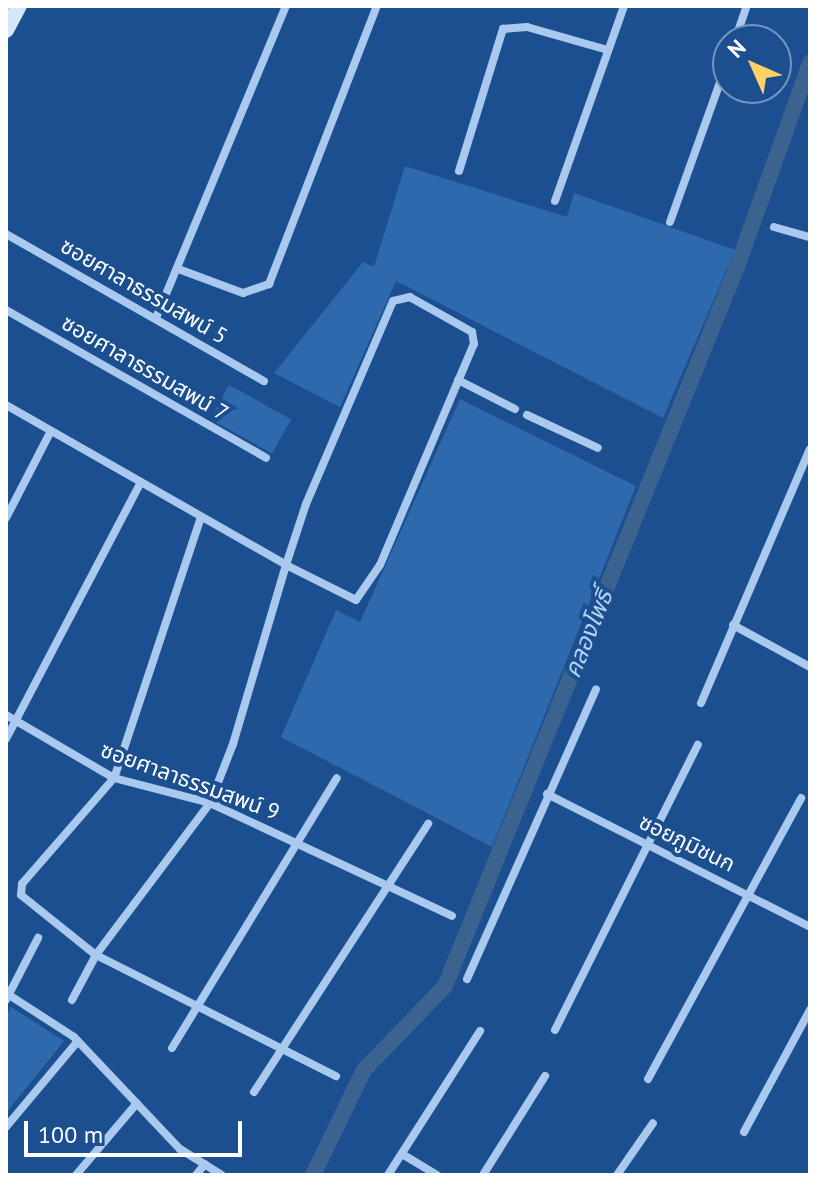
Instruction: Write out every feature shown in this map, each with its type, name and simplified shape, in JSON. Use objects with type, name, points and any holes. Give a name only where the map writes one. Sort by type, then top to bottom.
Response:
[{"type":"street","points":[[6,30],[19,6]]},
{"type":"street","points":[[156,318],[181,270],[286,6]]},
{"type":"street","points":[[181,270],[243,293],[269,284],[377,6]]},
{"type":"street","points":[[555,201],[624,6]]},
{"type":"street","points":[[459,171],[503,29],[527,27],[608,50]]},
{"type":"street","points":[[670,222],[712,104]]},
{"type":"street","points":[[774,227],[810,237]]},
{"type":"street","name":"ซอยศาลาธรรมสพน์ 5","points":[[6,234],[264,381]]},
{"type":"street","points":[[6,405],[201,517],[286,565],[344,596],[364,595],[458,380],[472,332],[410,297],[393,301],[286,565],[210,803],[96,955],[72,1000]]},
{"type":"street","name":"ซอยศาลาธรรมสพน์ 7","points":[[6,310],[266,458]]},
{"type":"street","points":[[458,380],[515,409]]},
{"type":"street","points":[[527,415],[598,448]]},
{"type":"street","points":[[6,518],[51,431]]},
{"type":"street","points":[[701,703],[810,449]]},
{"type":"street","points":[[6,739],[141,482]]},
{"type":"street","points":[[201,517],[114,778],[22,884],[29,906],[96,955],[336,1076]]},
{"type":"street","points":[[733,625],[810,667]]},
{"type":"street","points":[[467,979],[596,689]]},
{"type":"street","name":"ซอยศาลาธรรมสพน์ 9","points":[[6,715],[114,778],[210,803],[295,839],[452,916]]},
{"type":"street","points":[[555,1030],[698,745]]},
{"type":"street","points":[[172,1048],[295,839],[337,778]]},
{"type":"street","name":"ซอยภูมิชนก","points":[[547,794],[810,927]]},
{"type":"street","points":[[648,1079],[801,798]]},
{"type":"street","points":[[254,1092],[428,824]]},
{"type":"street","points":[[38,938],[7,996],[78,1041],[137,1103],[205,1164],[222,1175]]},
{"type":"street","points":[[744,1132],[810,1010]]},
{"type":"street","points":[[388,1175],[480,1031]]},
{"type":"street","points":[[6,1127],[78,1041]]},
{"type":"street","points":[[483,1175],[545,1076]]},
{"type":"street","points":[[76,1175],[137,1103]]},
{"type":"street","points":[[617,1175],[653,1123]]},
{"type":"street","points":[[402,1154],[437,1175]]},
{"type":"street","points":[[196,1175],[205,1164]]},
{"type":"shaded area","points":[[405,166],[567,217],[574,193],[735,250],[663,418],[396,281],[340,407],[274,373],[363,262],[374,267]]},
{"type":"shaded area","points":[[229,385],[291,419],[272,454],[210,419]]},
{"type":"shaded area","points":[[460,399],[636,486],[492,847],[281,737],[336,610],[360,622]]},
{"type":"shaded area","points":[[11,1007],[64,1041],[6,1113],[6,1017]]},
{"type":"waterway","name":"คลองโพธิ์","points":[[313,1175],[364,1070],[445,986],[737,267],[810,63]]}]
